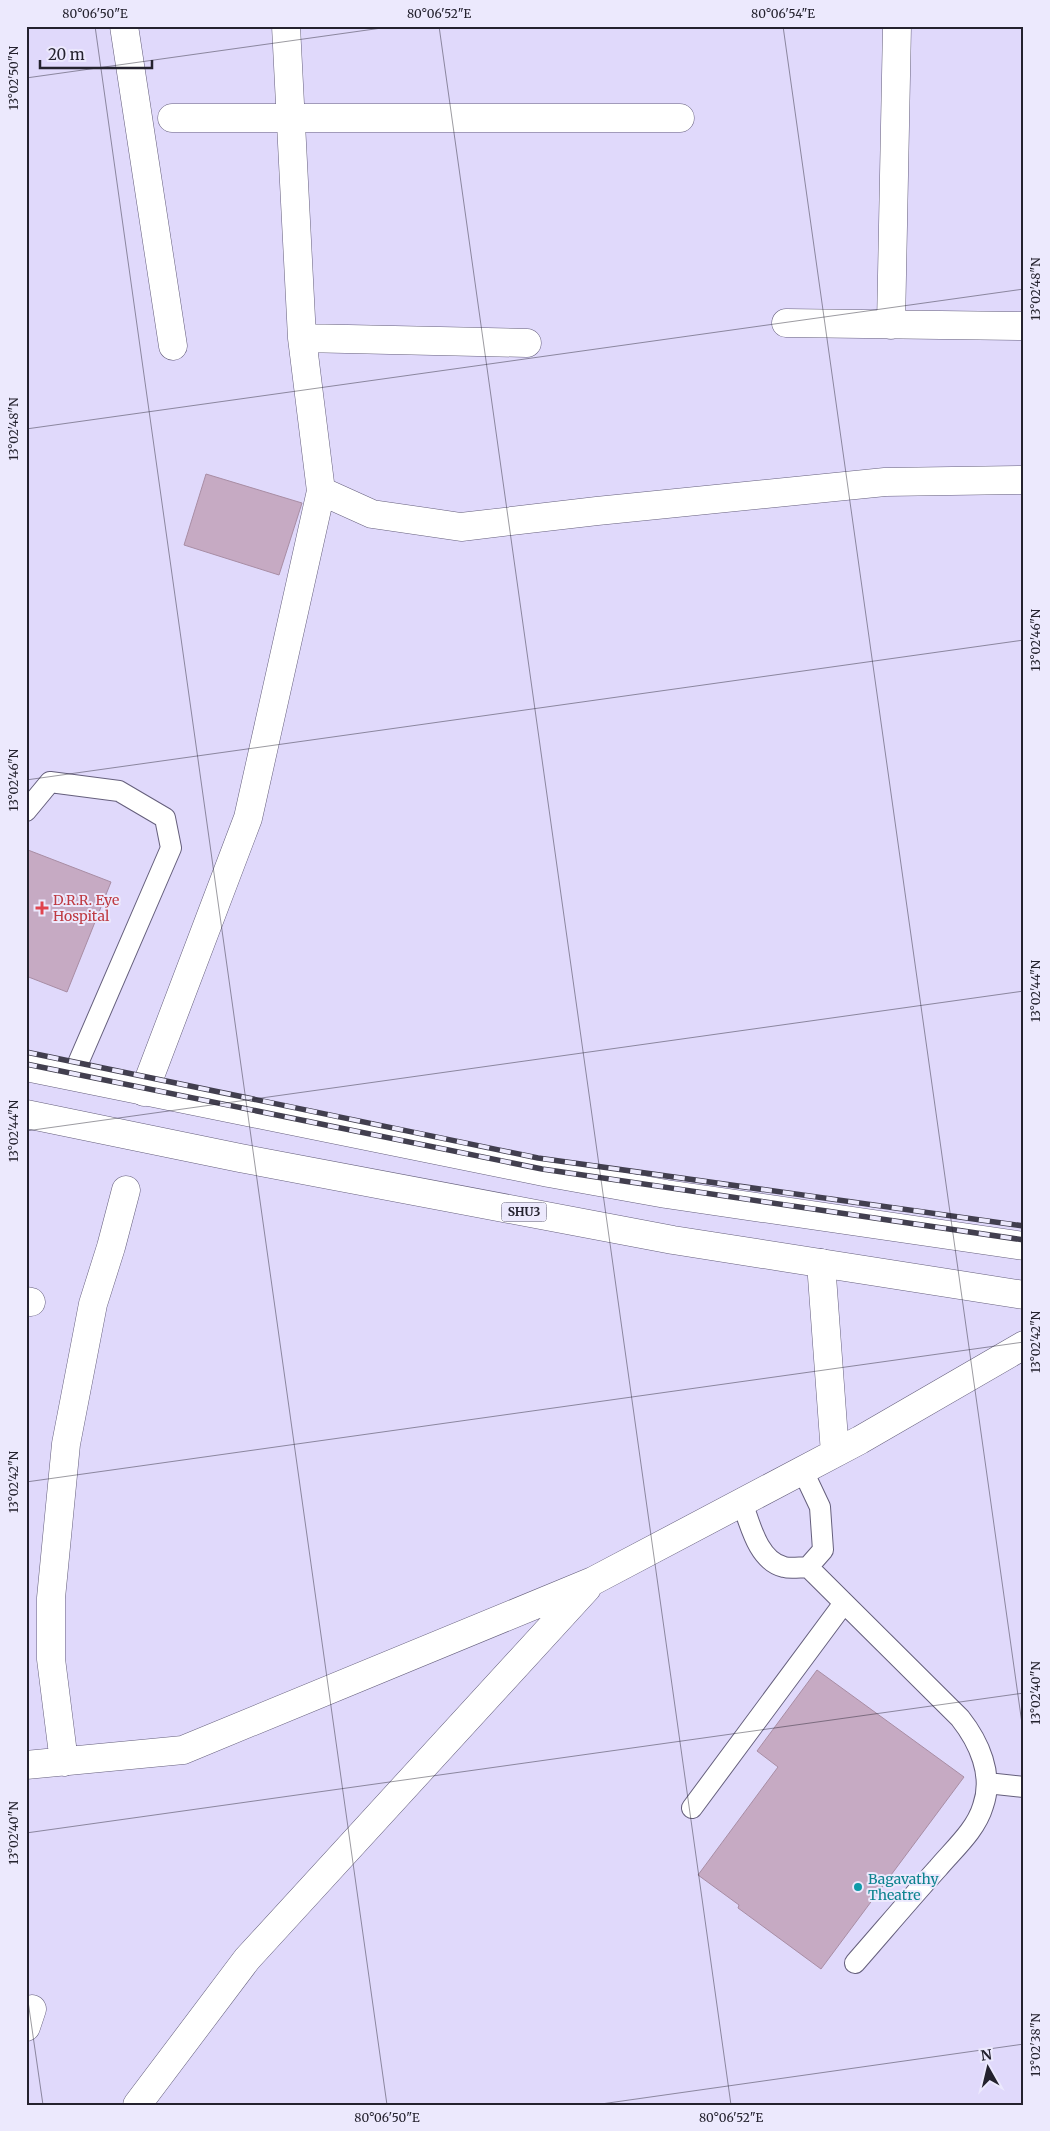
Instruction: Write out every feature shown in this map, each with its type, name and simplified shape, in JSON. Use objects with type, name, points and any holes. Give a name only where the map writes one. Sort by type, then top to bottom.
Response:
[{"type":"street","points":[[124,26],[173,346]]},
{"type":"street","points":[[144,1092],[248,818],[321,491],[302,338],[286,26]]},
{"type":"street","points":[[891,325],[897,26]]},
{"type":"street","points":[[172,118],[680,118]]},
{"type":"street","points":[[786,323],[1024,326]]},
{"type":"street","points":[[302,338],[527,343]]},
{"type":"street","points":[[321,491],[372,514],[461,527],[597,511],[885,482],[1024,480]]},
{"type":"street","points":[[26,1067],[548,1173],[666,1194],[1024,1246]]},
{"type":"street","name":"SHU3","points":[[26,1114],[240,1158],[672,1240],[1024,1295]]},
{"type":"street","points":[[64,1762],[51,1659],[51,1598],[66,1444],[93,1304],[111,1248],[126,1190]]},
{"type":"street","points":[[821,1263],[835,1453]]},
{"type":"street","points":[[26,1766],[183,1750],[593,1581],[803,1471],[1024,1345]]},
{"type":"street","points":[[137,2105],[247,1959],[593,1581]]},
{"type":"lane","points":[[26,811],[50,782],[119,791],[165,818],[171,848],[72,1077]]},
{"type":"lane","points":[[803,1471],[820,1507],[823,1550],[808,1567]]},
{"type":"lane","points":[[742,1502],[755,1537],[766,1556],[783,1567],[808,1567],[960,1718],[972,1734],[982,1757],[987,1783],[983,1807],[969,1832],[855,1963]]},
{"type":"lane","points":[[692,1808],[844,1603]]},
{"type":"lane","points":[[987,1783],[1024,1787]]},
{"type":"building","points":[[206,474],[302,503],[279,575],[184,545]]},
{"type":"building","points":[[28,850],[111,882],[67,992],[26,976],[26,855]]},
{"type":"building","points":[[817,1670],[964,1777],[821,1969],[738,1908],[739,1905],[698,1875],[778,1767],[757,1751]]},
{"type":"railway","points":[[26,1052],[538,1158],[1024,1226]]},
{"type":"railway","points":[[26,1064],[542,1169],[1024,1240]]},
{"type":"place","name":"D.R.R. Eye Hospital","points":[[42,908]]},
{"type":"place","name":"Bagavathy Theatre","points":[[858,1887]]}]
